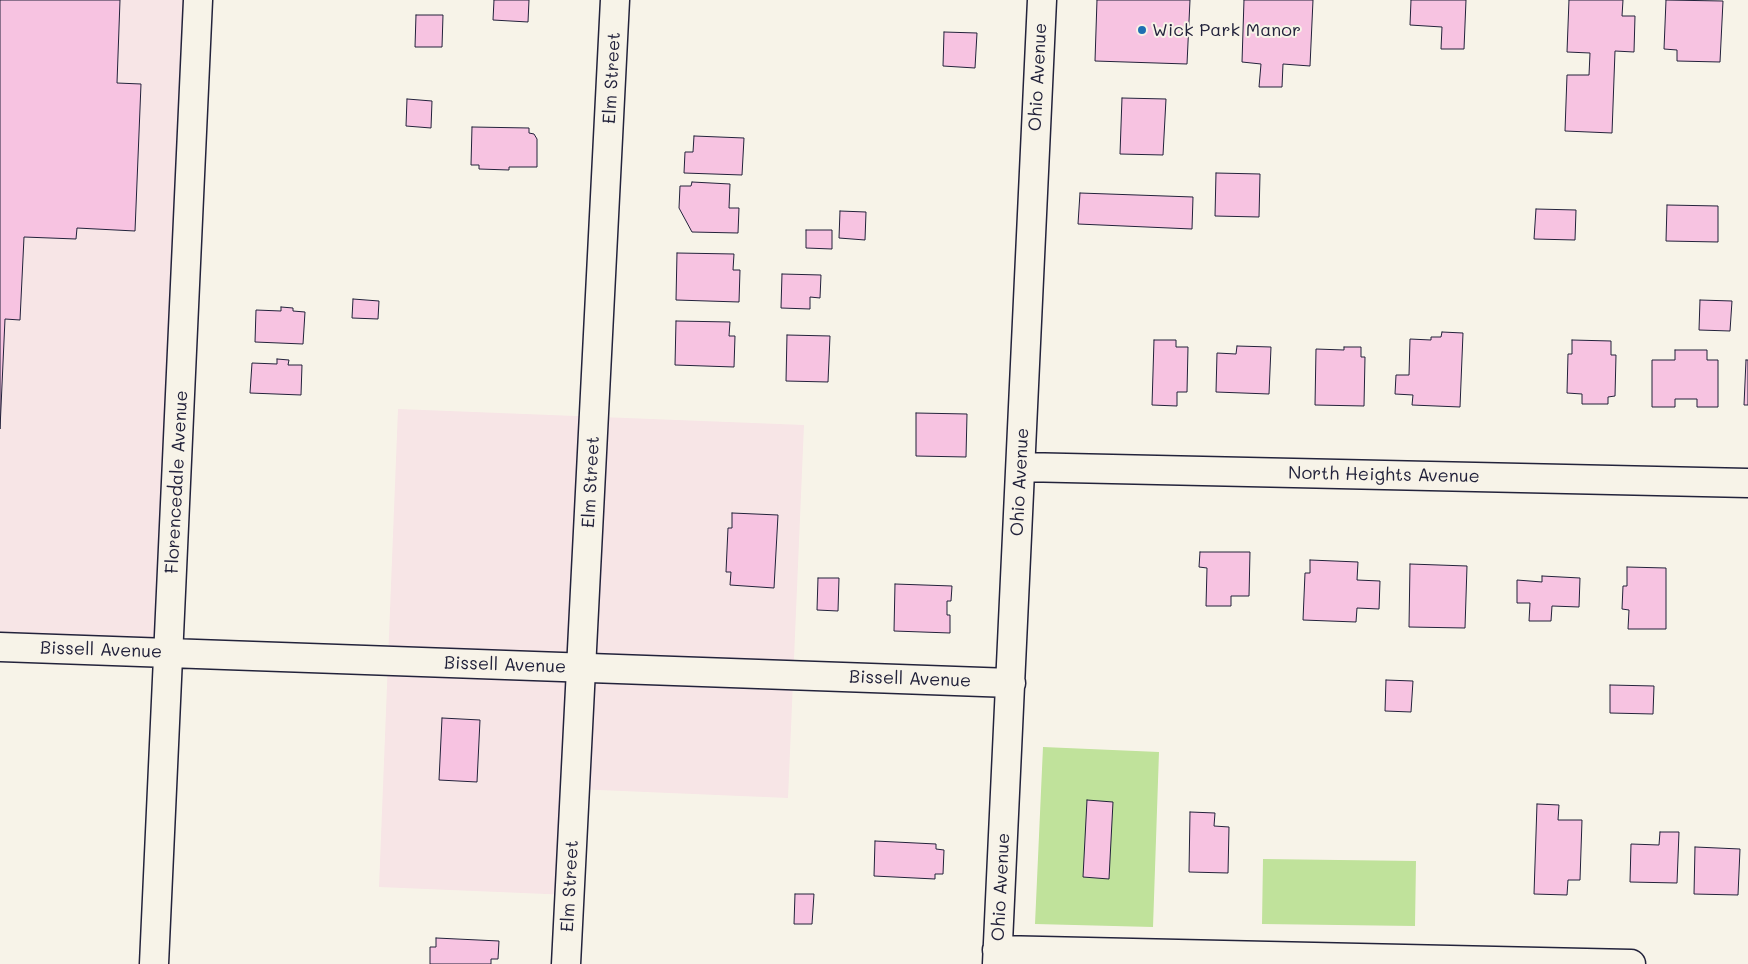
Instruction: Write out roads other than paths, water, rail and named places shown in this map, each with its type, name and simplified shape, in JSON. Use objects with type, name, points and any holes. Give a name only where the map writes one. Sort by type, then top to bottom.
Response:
[{"type":"street","name":"Florencedale Avenue","points":[[154,964],[198,0]]},
{"type":"street","name":"Elm Street","points":[[566,964],[616,0]]},
{"type":"street","name":"Ohio Avenue","points":[[997,957],[1042,0]]},
{"type":"street","name":"North Heights Avenue","points":[[1020,467],[1748,483]]},
{"type":"street","name":"Bissell Avenue","points":[[0,647],[1011,683]]},
{"type":"street","points":[[997,957],[1631,964]]},
{"type":"place","name":"Wick Park Manor","points":[[1142,30]]}]
